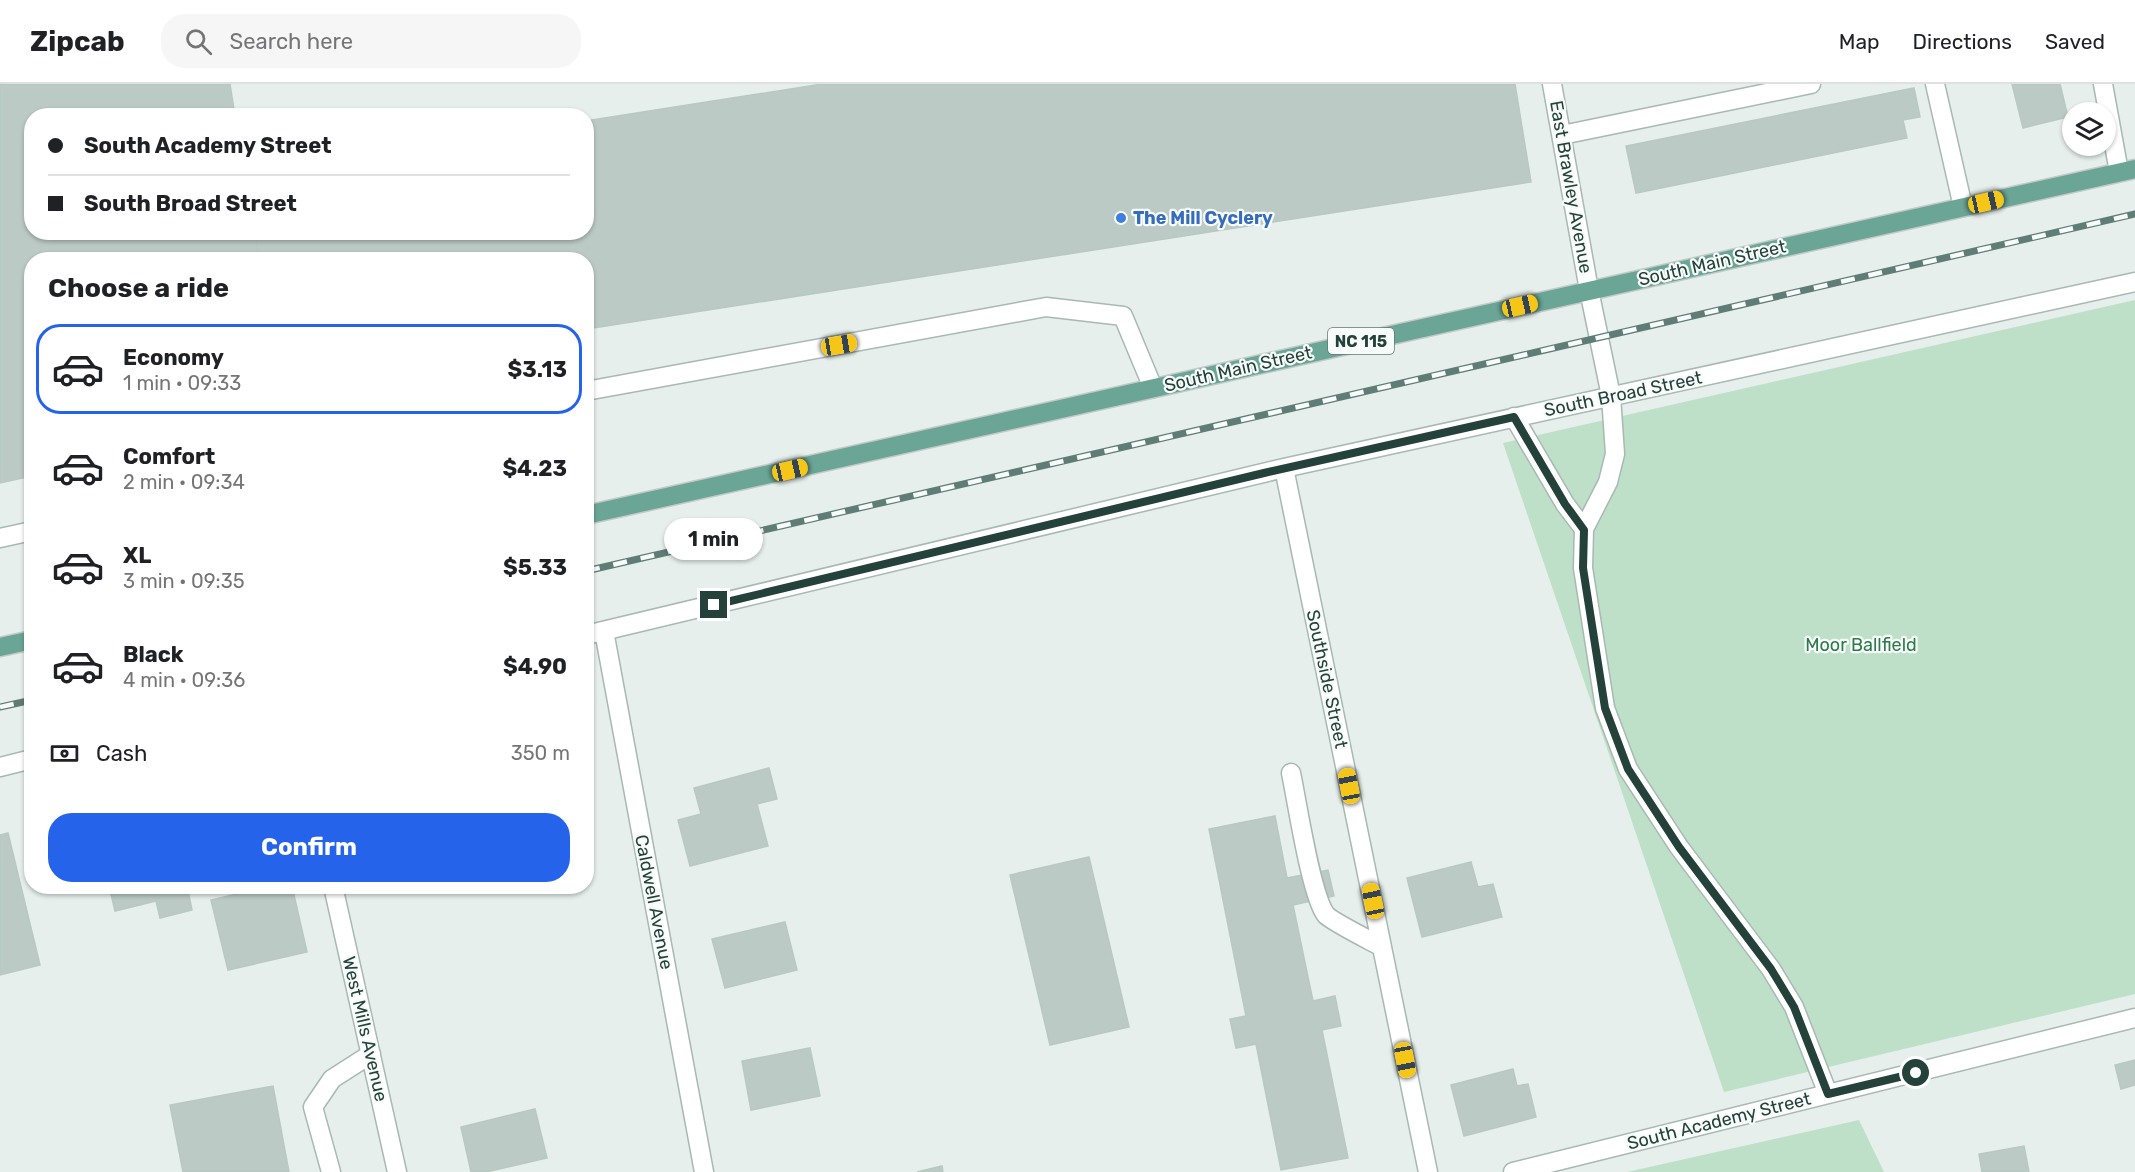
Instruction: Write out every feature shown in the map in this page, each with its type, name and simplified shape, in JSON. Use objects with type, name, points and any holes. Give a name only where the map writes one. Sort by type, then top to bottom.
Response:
[{"type":"main road","name":"South Main Street","points":[[594,514],[2127,170]]},
{"type":"main road","points":[[0,647],[24,642]]},
{"type":"street","name":"East Brawley Avenue","points":[[1552,84],[1589,290],[1611,396],[1615,454],[1608,482],[1584,530]]},
{"type":"street","points":[[1562,135],[1811,84]]},
{"type":"street","points":[[1935,84],[1963,207]]},
{"type":"street","points":[[2103,84],[2127,170]]},
{"type":"street","name":"South Broad Street","points":[[595,633],[1284,468],[2135,282]]},
{"type":"street","points":[[594,390],[1046,307],[1123,316],[1153,388]]},
{"type":"street","points":[[1514,417],[1565,504],[1584,530],[1583,568],[1605,708],[1628,769],[1679,847],[1771,969],[1789,998],[1828,1094]]},
{"type":"street","name":"Southside Street","points":[[1284,468],[1428,1172]]},
{"type":"street","points":[[0,538],[24,533]]},
{"type":"street","name":"Caldwell Avenue","points":[[595,633],[704,1172]]},
{"type":"street","points":[[0,767],[24,761]]},
{"type":"street","points":[[1291,773],[1318,899],[1327,916],[1382,947]]},
{"type":"street","name":"West Mills Avenue","points":[[335,894],[397,1172]]},
{"type":"street","name":"South Academy Street","points":[[1513,1172],[2135,1018]]},
{"type":"street","points":[[331,1172],[313,1107],[332,1079],[370,1054]]},
{"type":"green space","name":"Moor Ballfield","points":[[2135,300],[2135,994],[1724,1092],[1503,443]]},
{"type":"green space","points":[[1859,1120],[1884,1172],[1627,1172]]},
{"type":"building","points":[[0,84],[230,84],[234,108],[24,108],[24,240],[256,240],[258,252],[24,252],[24,478],[0,483]]},
{"type":"building","points":[[822,84],[1515,84],[1531,182],[594,328],[594,252],[258,252],[256,240],[594,240],[594,120]]},
{"type":"building","points":[[2012,84],[2060,84],[2064,102],[2062,102],[2062,118],[2023,128]]},
{"type":"building","points":[[1914,88],[1920,117],[1903,120],[1907,138],[1636,193],[1626,146]]},
{"type":"building","points":[[769,768],[777,799],[757,804],[768,846],[690,866],[678,820],[701,814],[694,788]]},
{"type":"building","points":[[1275,816],[1287,878],[1328,870],[1334,896],[1293,905],[1313,1001],[1335,996],[1341,1026],[1322,1030],[1348,1158],[1281,1170],[1256,1044],[1236,1048],[1230,1019],[1246,1016],[1209,829]]},
{"type":"building","points":[[8,833],[40,965],[0,975],[0,835]]},
{"type":"building","points":[[1089,857],[1129,1027],[1050,1045],[1010,875]]},
{"type":"building","points":[[1471,862],[1478,887],[1493,884],[1502,917],[1422,937],[1407,878]]},
{"type":"building","points":[[111,894],[189,894],[192,910],[160,918],[156,901],[115,911]]},
{"type":"building","points":[[237,894],[294,894],[307,952],[228,970],[211,900]]},
{"type":"building","points":[[785,922],[797,970],[725,988],[712,939]]},
{"type":"building","points":[[810,1048],[820,1096],[751,1110],[742,1061]]},
{"type":"building","points":[[2135,1060],[2135,1085],[2121,1089],[2115,1065]]},
{"type":"building","points":[[1513,1069],[1517,1086],[1528,1084],[1536,1117],[1464,1136],[1451,1085]]},
{"type":"building","points":[[273,1086],[289,1172],[183,1172],[170,1105]]},
{"type":"building","points":[[535,1109],[547,1158],[486,1172],[471,1172],[461,1127]]},
{"type":"building","points":[[2024,1146],[2029,1172],[1982,1172],[1979,1154]]},
{"type":"building","points":[[942,1166],[943,1172],[917,1172]]},
{"type":"railway","points":[[594,569],[2135,214]]},
{"type":"railway","points":[[0,707],[24,702]]},
{"type":"place","name":"The Mill Cyclery","points":[[1121,218]]},
{"type":"route","points":[[714,605],[1264,473],[1514,417],[1565,504],[1584,530],[1583,568],[1605,708],[1628,769],[1679,847],[1771,969],[1794,1007],[1828,1094],[1916,1073]]}]
